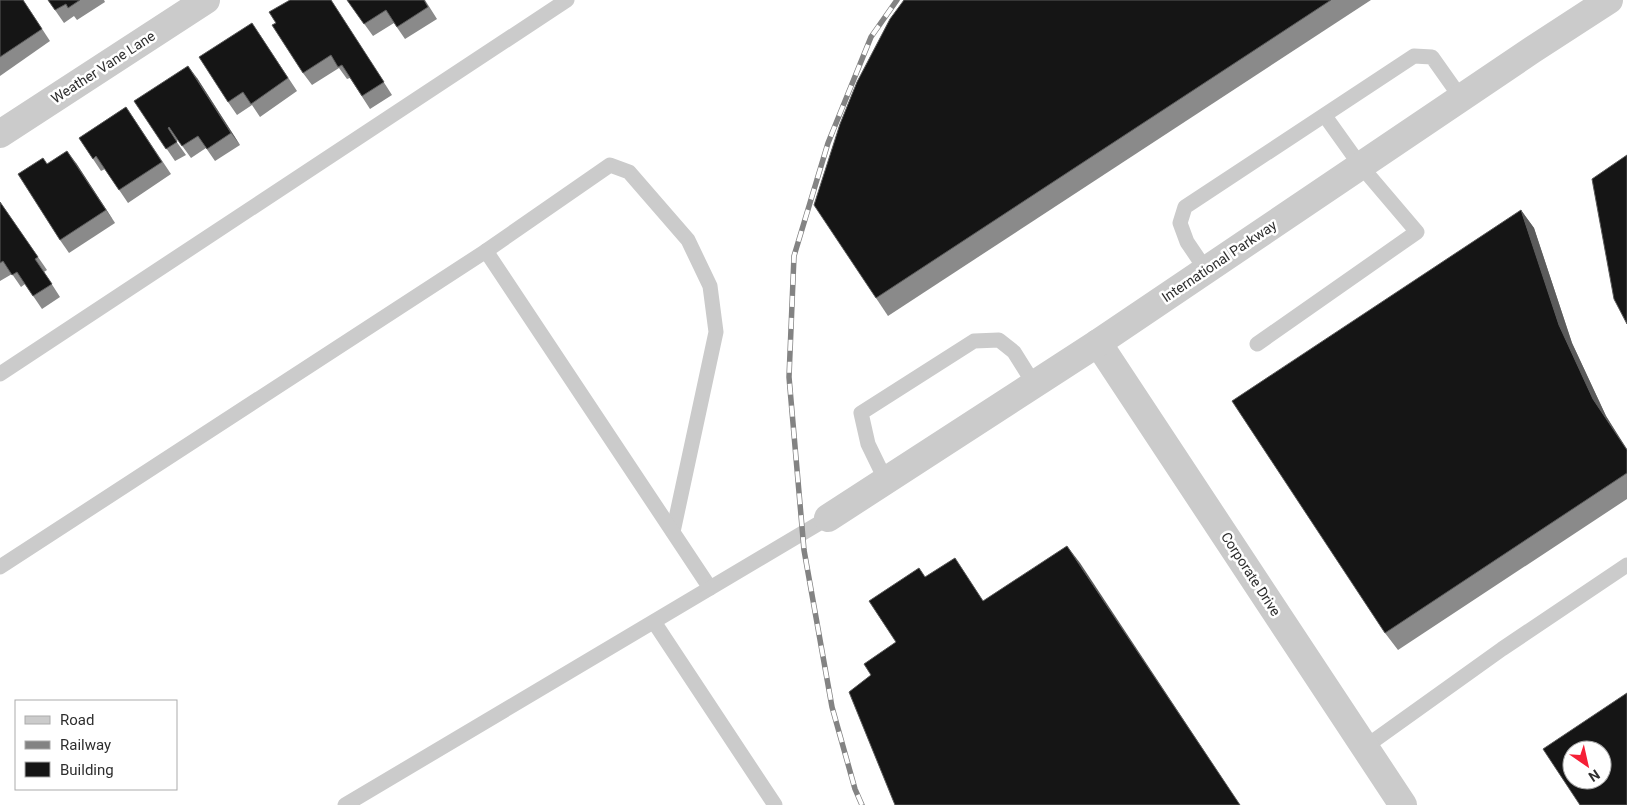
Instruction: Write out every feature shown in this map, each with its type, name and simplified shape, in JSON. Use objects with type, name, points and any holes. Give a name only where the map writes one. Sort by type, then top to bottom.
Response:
[{"type":"street","name":"Weather Vane Lane","points":[[0,134],[206,0]]},
{"type":"street","name":"International Parkway","points":[[828,518],[1098,343],[1360,165],[1609,0]]},
{"type":"street","name":"Corporate Drive","points":[[1098,343],[1403,805]]},
{"type":"lane","points":[[0,374],[567,0]]},
{"type":"lane","points":[[1206,270],[1187,242],[1180,223],[1185,207],[1414,56],[1432,57],[1461,98]]},
{"type":"lane","points":[[1257,344],[1417,232],[1360,165],[1325,116]]},
{"type":"lane","points":[[0,567],[486,250],[610,165],[628,172],[688,240],[710,286],[716,332],[673,532]]},
{"type":"lane","points":[[486,250],[710,588]]},
{"type":"lane","points":[[886,481],[868,444],[861,414],[869,408],[974,341],[999,340],[1014,352],[1034,384]]},
{"type":"lane","points":[[345,805],[828,518]]},
{"type":"lane","points":[[1365,747],[1502,649],[1627,564]]},
{"type":"lane","points":[[654,622],[775,805]]},
{"type":"building","points":[[0,0],[23,0],[42,29],[0,57]]},
{"type":"building","points":[[48,0],[80,0],[68,8],[66,4],[55,10]]},
{"type":"building","points":[[290,0],[331,0],[384,82],[362,96],[342,65],[338,67],[331,55],[303,73],[272,25],[276,23],[269,12]]},
{"type":"building","points":[[347,0],[424,0],[428,7],[397,27],[386,10],[364,24]]},
{"type":"building","points":[[904,0],[1331,0],[876,298],[814,205],[840,124],[857,82],[890,19]]},
{"type":"building","points":[[252,23],[288,78],[251,104],[243,92],[228,102],[199,57]]},
{"type":"building","points":[[188,66],[231,133],[207,149],[198,136],[182,146],[169,127],[177,142],[166,149],[134,101]]},
{"type":"building","points":[[126,107],[162,162],[119,190],[96,156],[93,159],[79,138]]},
{"type":"building","points":[[67,151],[106,210],[60,240],[18,174],[43,158],[47,164]]},
{"type":"building","points":[[1627,155],[1627,324],[1614,299],[1592,179]]},
{"type":"building","points":[[0,202],[38,257],[35,259],[52,284],[33,296],[17,272],[12,275],[3,261],[0,263]]},
{"type":"building","points":[[1521,210],[1559,325],[1593,399],[1627,450],[1627,473],[1385,633],[1232,401]]},
{"type":"building","points":[[1067,546],[1240,805],[895,805],[849,692],[871,675],[864,664],[896,642],[869,601],[919,568],[925,577],[955,558],[983,601]]},
{"type":"building","points":[[1627,693],[1627,805],[1580,805],[1570,790],[1612,790],[1612,740],[1562,740],[1562,778],[1543,749]]},
{"type":"railway","points":[[862,805],[855,789],[832,707],[804,550],[789,377],[794,256],[828,143],[871,37],[897,0]]}]
